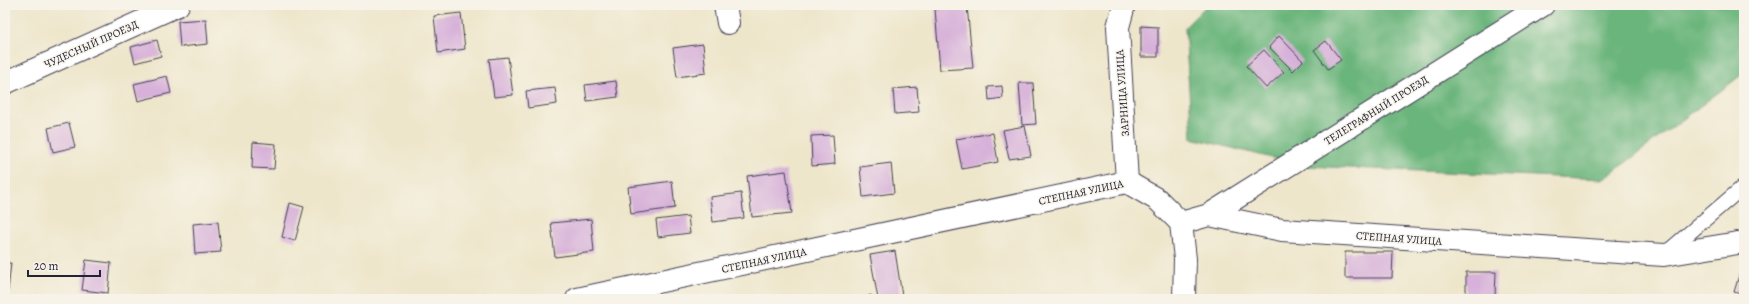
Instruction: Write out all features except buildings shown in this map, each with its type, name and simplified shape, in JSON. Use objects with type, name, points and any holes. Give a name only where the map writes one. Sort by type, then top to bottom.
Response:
[{"type":"street","name":"ЧУДЕСНЫЙ ПРОЕЗД","points":[[5,83],[178,5]]},
{"type":"street","name":"ЗАРНИЦА УЛИЦА","points":[[1124,5],[1118,28],[1128,182]]},
{"type":"street","name":"ТЕЛЕГРАФНЫЙ ПРОЕЗД","points":[[1208,215],[1543,5]]},
{"type":"street","name":"СТЕПНАЯ УЛИЦА","points":[[577,299],[1128,182],[1158,200],[1181,223],[1208,215],[1282,230],[1664,255],[1744,242]]},
{"type":"street","points":[[1181,223],[1185,259],[1184,299]]},
{"type":"lane","points":[[1664,255],[1744,186]]},
{"type":"green space","points":[[1207,5],[1744,5],[1744,73],[1604,179],[1304,166],[1192,138],[1185,27]]}]
